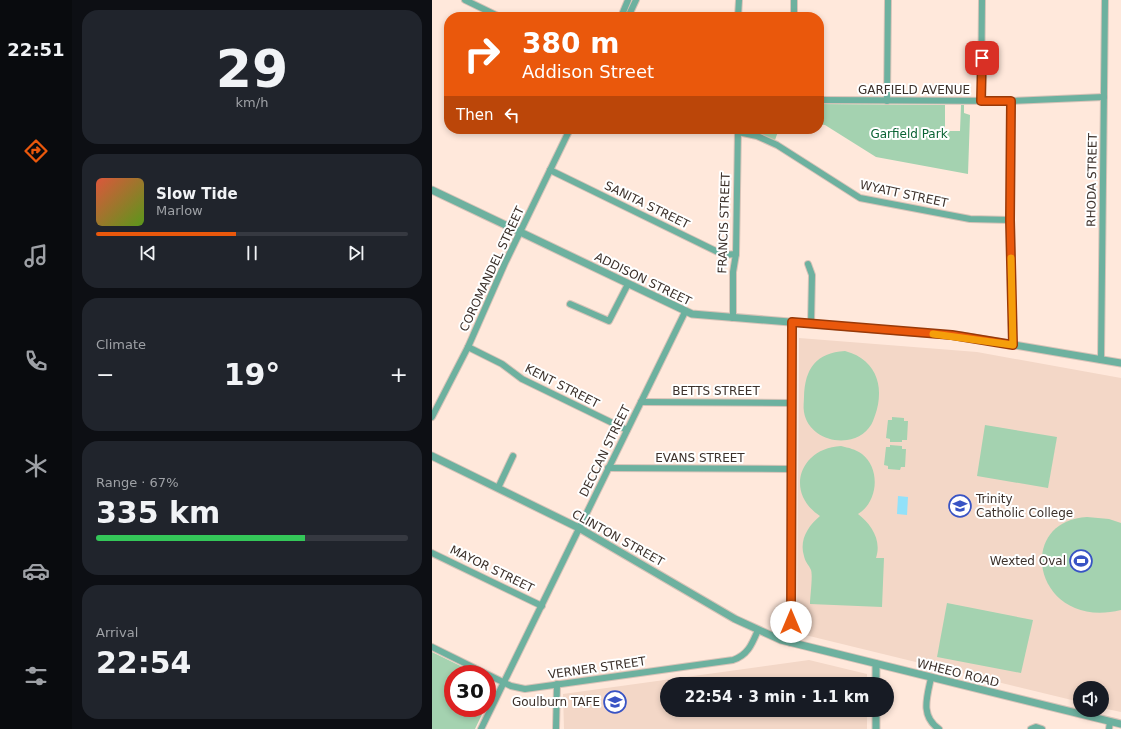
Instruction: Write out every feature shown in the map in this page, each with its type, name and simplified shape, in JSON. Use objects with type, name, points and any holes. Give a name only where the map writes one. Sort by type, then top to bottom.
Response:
[{"type":"street","points":[[465,0],[490,12]]},
{"type":"street","points":[[623,12],[628,0]]},
{"type":"street","points":[[630,12],[636,0]]},
{"type":"street","points":[[738,12],[739,0]]},
{"type":"street","points":[[794,0],[794,12]]},
{"type":"street","points":[[887,101],[888,0]]},
{"type":"street","points":[[981,101],[982,0]]},
{"type":"street","name":"RHODA STREET","points":[[1101,360],[1105,0]]},
{"type":"street","name":"GARFIELD AVENUE","points":[[824,100],[1011,101],[1104,97]]},
{"type":"street","points":[[1011,101],[1010,220],[1013,345]]},
{"type":"street","name":"COROMANDEL STREET","points":[[432,417],[468,347],[520,232],[568,134]]},
{"type":"street","name":"FRANCIS STREET","points":[[732,318],[733,272],[736,254],[738,134]]},
{"type":"street","name":"WYATT STREET","points":[[751,134],[777,145],[860,198],[970,219],[1010,220]]},
{"type":"street","name":"SANITA STREET","points":[[550,170],[724,254],[736,254]]},
{"type":"street","name":"ADDISON STREET","points":[[432,190],[685,312],[695,315],[948,335],[1121,364]]},
{"type":"street","points":[[808,264],[812,275],[811,324]]},
{"type":"street","points":[[570,304],[609,321],[628,284]]},
{"type":"street","name":"DECCAN STREET","points":[[481,729],[685,312]]},
{"type":"street","points":[[791,643],[792,322]]},
{"type":"street","name":"KENT STREET","points":[[468,347],[502,364],[522,379],[627,430]]},
{"type":"street","name":"BETTS STREET","points":[[641,402],[791,403]]},
{"type":"street","name":"CLINTON STREET","points":[[432,456],[579,528],[758,630],[791,643]]},
{"type":"street","points":[[498,488],[513,456]]},
{"type":"street","name":"EVANS STREET","points":[[608,468],[791,469]]},
{"type":"street","name":"MAYOR STREET","points":[[432,553],[542,606]]},
{"type":"street","name":"VERNER STREET","points":[[432,647],[521,689],[733,660],[742,656],[748,650],[758,630]]},
{"type":"street","name":"WHEEO ROAD","points":[[791,643],[1109,725],[1121,724]]},
{"type":"street","points":[[876,664],[876,677]]},
{"type":"street","points":[[931,678],[925,707],[929,719],[939,729]]},
{"type":"street","points":[[556,684],[556,729]]},
{"type":"street","points":[[876,717],[876,729]]},
{"type":"street","points":[[1031,729],[1036,727],[1042,729]]},
{"type":"shaded area","name":"Trinity Catholic College","points":[[799,338],[977,352],[1121,378],[1121,712],[1109,709],[1109,681],[1073,681],[1073,700],[797,633]]},
{"type":"shaded area","name":"Goulburn TAFE","points":[[809,660],[867,674],[867,677],[686,677]]},
{"type":"shaded area","name":"Goulburn TAFE","points":[[660,681],[660,717],[867,717],[867,729],[564,729],[563,694]]},
{"type":"green space","name":"Garfield Park","points":[[824,104],[945,105],[945,131],[960,131],[961,105],[964,105],[964,113],[970,115],[968,174],[876,157],[825,125]]},
{"type":"green space","points":[[760,134],[777,134],[775,140]]},
{"type":"green space","points":[[845,351],[856,355],[866,362],[872,369],[877,378],[879,399],[873,421],[863,434],[847,440],[833,440],[820,435],[809,425],[804,412],[805,387],[810,370],[814,364],[826,355]]},
{"type":"green space","points":[[892,417],[904,418],[904,421],[908,421],[907,440],[902,440],[902,442],[890,442],[890,439],[886,438],[888,420],[892,420]]},
{"type":"green space","points":[[985,425],[1057,437],[1048,488],[977,476]]},
{"type":"green space","points":[[890,445],[902,446],[902,449],[906,449],[905,467],[901,467],[900,470],[888,469],[888,466],[884,465],[886,447],[890,447]]},
{"type":"green space","points":[[841,446],[862,454],[868,460],[872,468],[875,485],[873,494],[865,509],[858,514],[863,518],[874,533],[878,545],[876,558],[884,558],[882,607],[810,604],[812,573],[806,562],[803,544],[808,529],[820,516],[809,506],[802,495],[800,484],[802,473],[807,463],[815,454],[827,449]]},
{"type":"green space","name":"Wexted Oval","points":[[1087,517],[1109,519],[1121,523],[1121,610],[1092,612],[1069,605],[1052,591],[1044,573],[1042,554],[1049,536],[1064,523]]},
{"type":"green space","points":[[947,603],[1033,620],[1021,673],[937,657]]},
{"type":"green space","points":[[432,652],[459,665],[444,665],[444,717],[481,717],[475,729],[432,729]]},
{"type":"water","points":[[898,496],[908,497],[907,515],[897,514]]},
{"type":"slow traffic","points":[[933,334],[961,336],[1013,345],[1011,258]]},
{"type":"place","name":"Trinity Catholic College","points":[[960,506]]},
{"type":"place","name":"Wexted Oval","points":[[1081,561]]},
{"type":"place","name":"Goulburn TAFE","points":[[615,702]]},
{"type":"route","points":[[791,622],[792,322],[952,335],[1013,345],[1010,220],[1011,101],[981,101],[982,58]]}]
